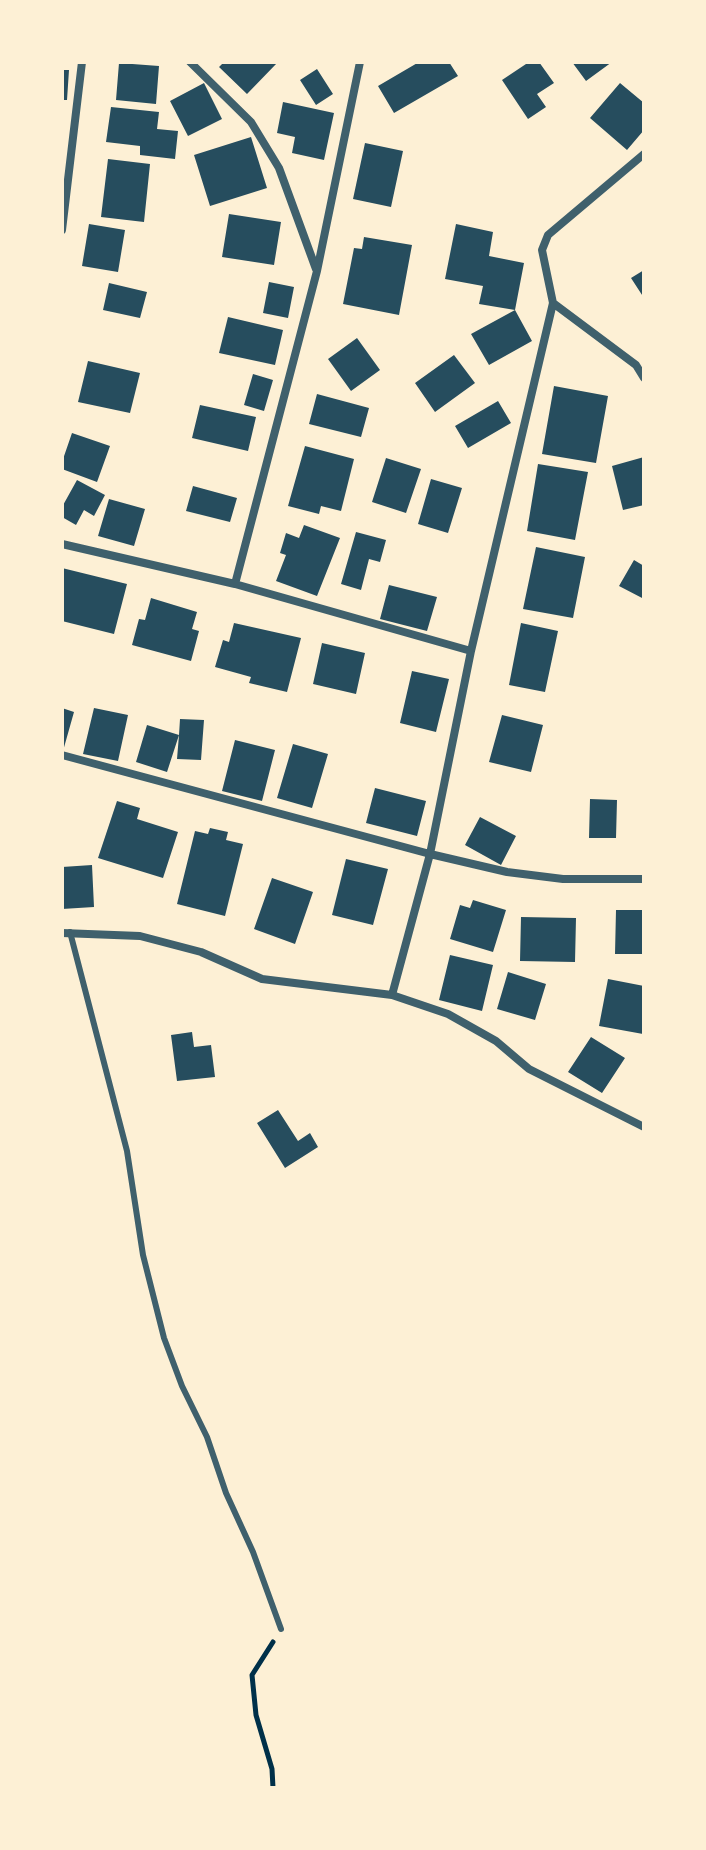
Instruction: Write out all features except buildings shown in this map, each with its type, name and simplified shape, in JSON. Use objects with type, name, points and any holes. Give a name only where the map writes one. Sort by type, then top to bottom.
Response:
[{"type":"street","points":[[62,230],[82,62]]},
{"type":"street","points":[[190,62],[251,122],[279,168],[317,271]]},
{"type":"street","points":[[235,584],[317,271],[360,62]]},
{"type":"street","points":[[392,995],[430,854],[471,651],[553,303],[542,250],[548,235],[644,154]]},
{"type":"street","points":[[553,303],[640,365],[644,378]]},
{"type":"street","points":[[62,544],[235,584],[471,651]]},
{"type":"street","points":[[62,755],[507,872],[563,879],[644,879]]},
{"type":"street","points":[[66,933],[140,936],[201,952],[262,979],[392,995],[448,1014],[496,1041],[529,1069],[644,1127]]},
{"type":"lane","points":[[66,933],[127,1151],[143,1255],[164,1338],[182,1386],[207,1437],[226,1493],[253,1552],[281,1629]]},
{"type":"path","points":[[273,1788],[272,1769],[256,1715],[252,1675],[281,1629]]}]
